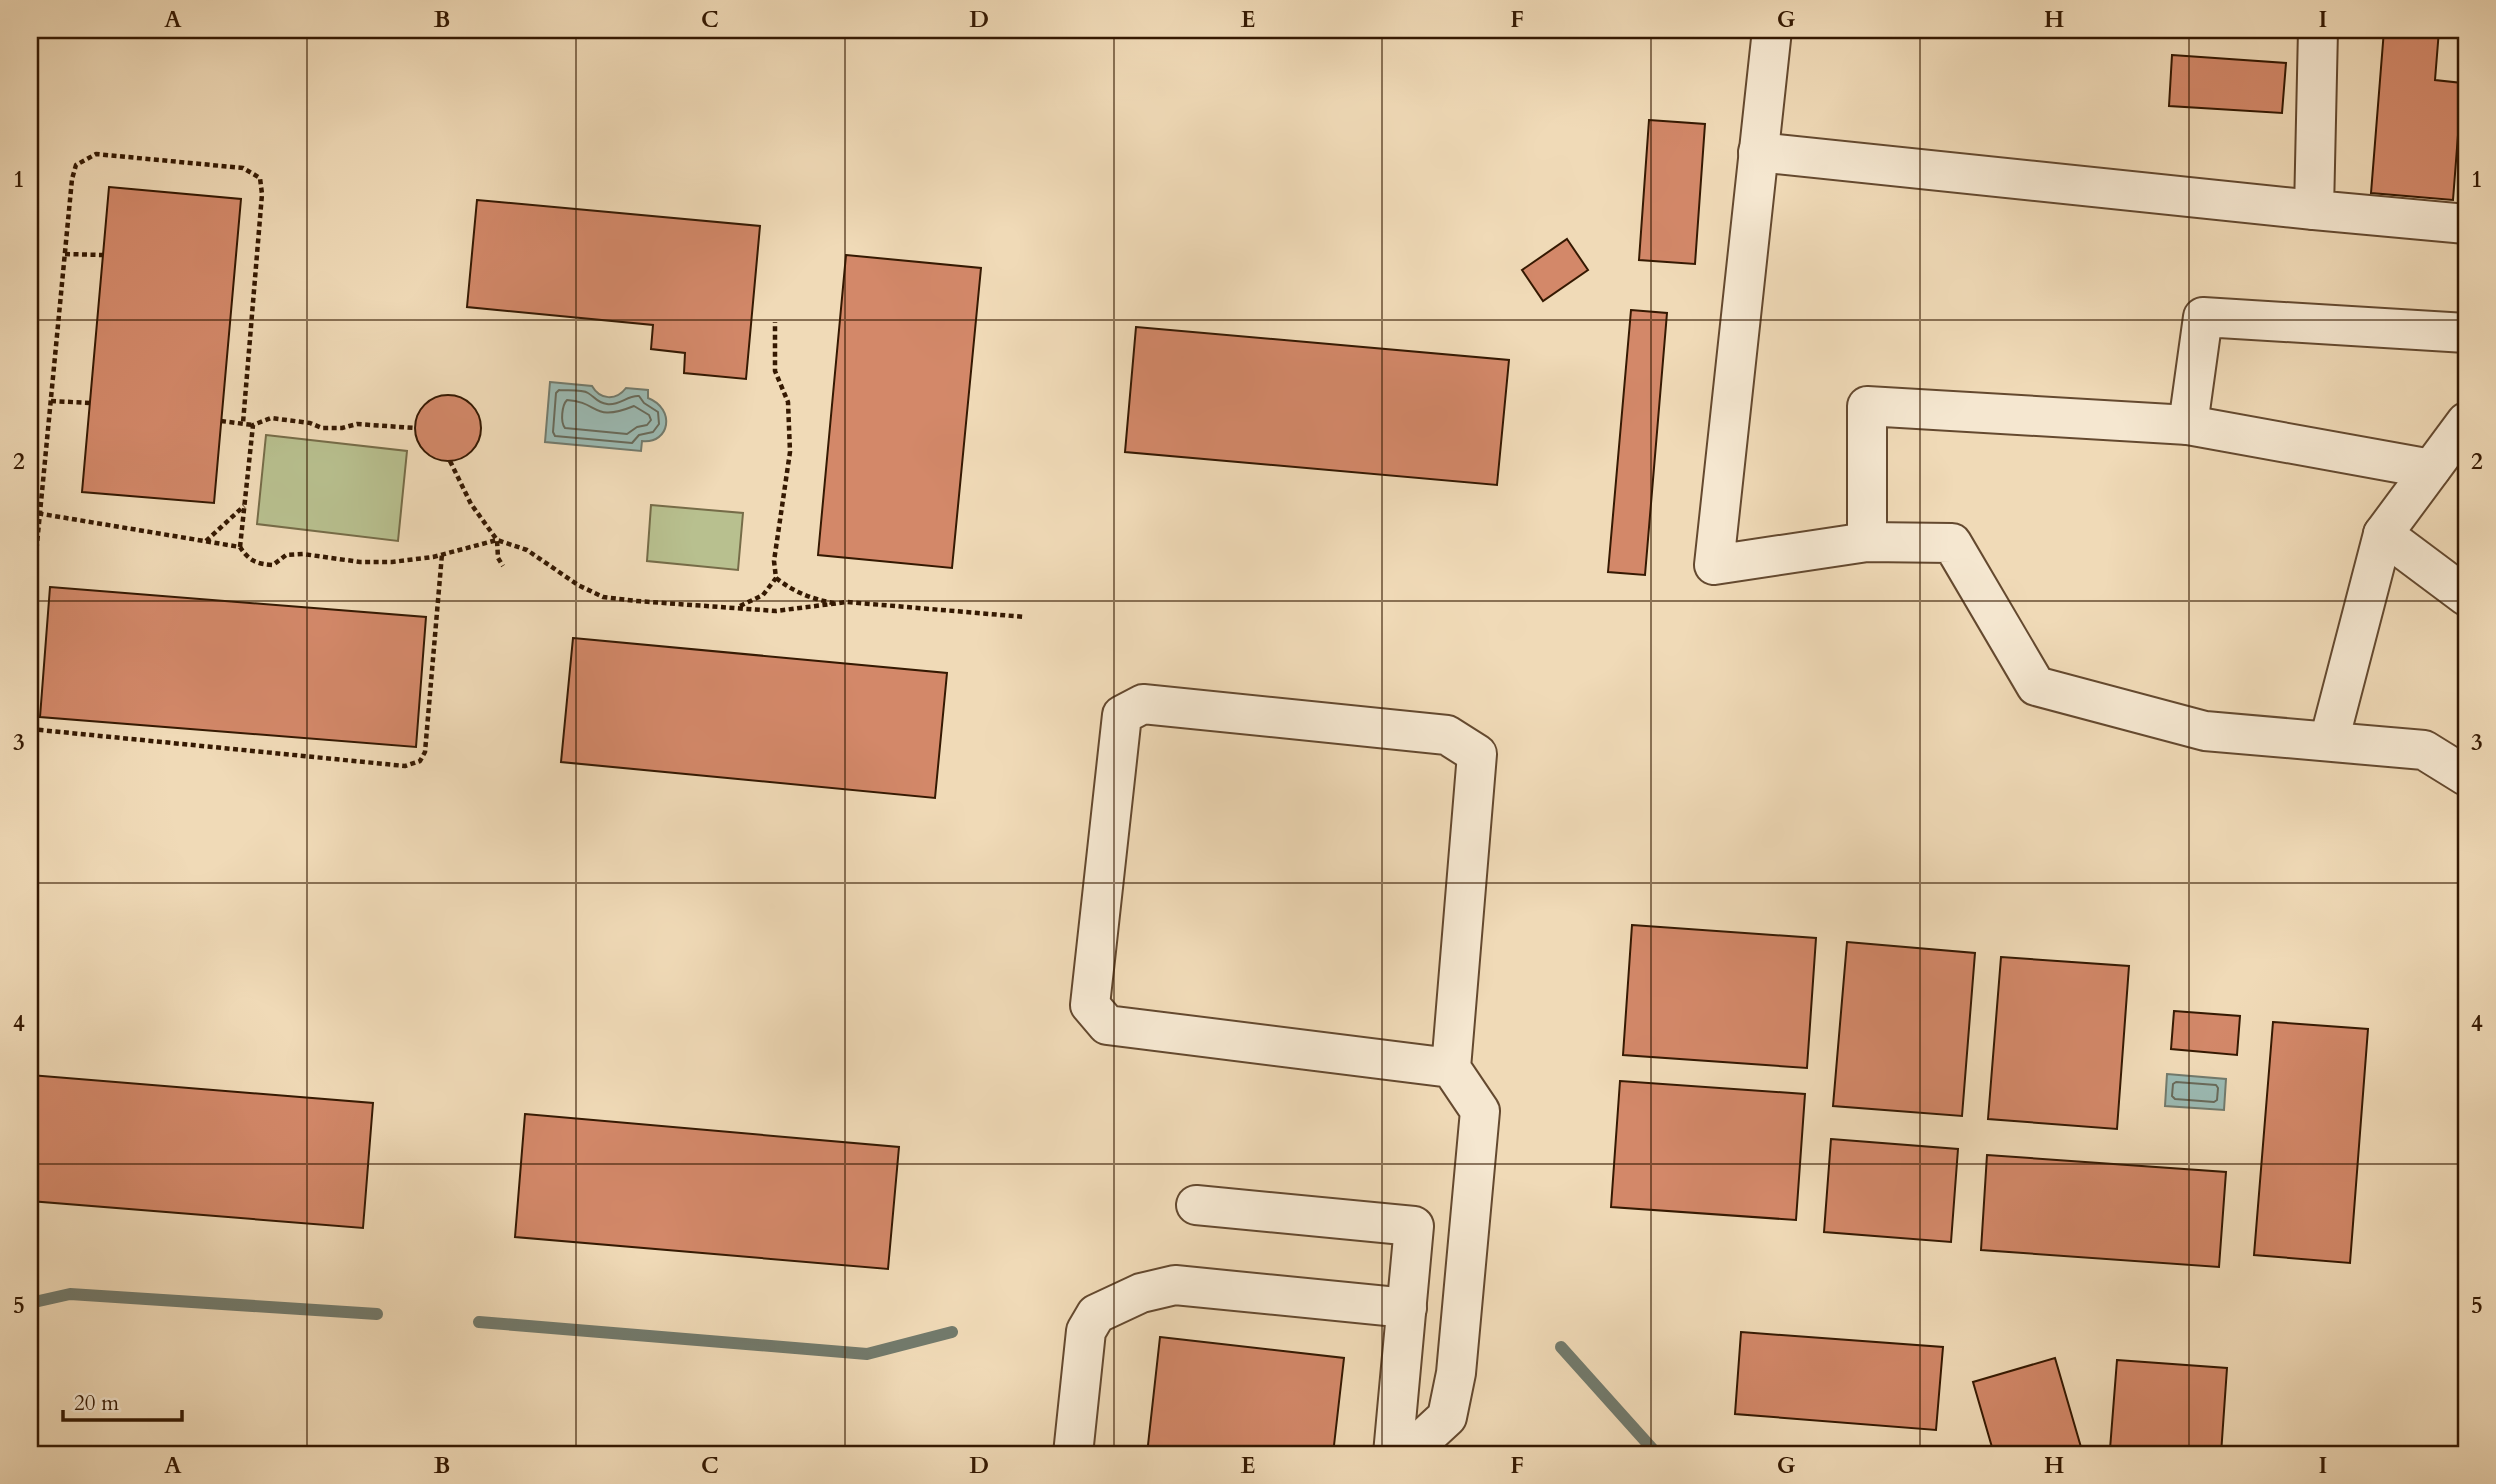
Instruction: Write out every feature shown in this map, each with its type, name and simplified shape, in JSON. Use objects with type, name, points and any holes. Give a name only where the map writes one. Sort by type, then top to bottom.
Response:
[{"type":"lane","points":[[1772,30],[1714,565],[1867,542],[1952,543],[2036,686],[2205,731],[2424,750],[2466,776]]},
{"type":"lane","points":[[2314,211],[2318,30]]},
{"type":"lane","points":[[1758,152],[2314,211],[2466,224]]},
{"type":"lane","points":[[2188,425],[2203,317],[2466,333]]},
{"type":"lane","points":[[1867,542],[1867,406],[2188,425],[2431,469]]},
{"type":"lane","points":[[2329,741],[2383,534],[2466,422]]},
{"type":"lane","points":[[2383,534],[2466,596]]},
{"type":"lane","points":[[1408,1454],[1447,1417],[1456,1373],[1480,1111],[1451,1068],[1477,754],[1447,735],[1143,705],[1122,715],[1090,1005],[1107,1026],[1451,1068]]},
{"type":"lane","points":[[1196,1205],[1414,1226],[1393,1454]]},
{"type":"lane","points":[[1073,1454],[1086,1331],[1096,1314],[1141,1293],[1175,1285],[1407,1308]]},
{"type":"path","points":[[30,617],[72,179],[76,165],[96,155],[243,168],[260,178],[262,194],[243,423]]},
{"type":"path","points":[[65,254],[103,255]]},
{"type":"path","points":[[736,607],[763,595],[776,578],[775,552],[790,452],[788,402],[775,371],[775,322]]},
{"type":"path","points":[[51,401],[90,403]]},
{"type":"path","points":[[222,421],[254,425],[271,418],[310,423],[322,428],[342,428],[357,424],[415,428]]},
{"type":"path","points":[[254,425],[240,547],[248,559],[260,564],[273,565],[286,555],[303,554],[360,562],[392,562],[442,554],[497,540],[527,550],[578,585],[603,597],[776,611],[847,602],[1025,617]]},
{"type":"path","points":[[450,461],[471,504],[497,540],[498,558],[503,566]]},
{"type":"path","points":[[206,541],[244,505]]},
{"type":"path","points":[[30,512],[240,547]]},
{"type":"path","points":[[30,729],[405,766],[420,761],[425,752],[442,554]]},
{"type":"path","points":[[776,578],[793,592],[838,604]]},
{"type":"green space","points":[[266,435],[407,451],[398,541],[257,524]]},
{"type":"green space","points":[[651,505],[743,513],[738,570],[647,561]]},
{"type":"water","points":[[550,382],[592,386],[599,394],[608,397],[618,395],[626,388],[648,390],[648,398],[657,403],[666,417],[664,432],[659,437],[642,441],[641,451],[545,442]]},
{"type":"water","points":[[2167,1074],[2226,1079],[2224,1110],[2165,1106]]},
{"type":"building","points":[[2384,30],[2439,30],[2435,80],[2462,83],[2453,200],[2371,193]]},
{"type":"building","points":[[2172,55],[2286,63],[2282,113],[2169,106]]},
{"type":"building","points":[[1649,120],[1705,124],[1695,264],[1639,260]]},
{"type":"building","points":[[109,187],[241,199],[214,503],[82,492]]},
{"type":"building","points":[[477,200],[760,226],[746,379],[684,373],[685,353],[651,349],[653,325],[467,307]]},
{"type":"building","points":[[1567,239],[1588,270],[1543,301],[1522,270]]},
{"type":"building","points":[[846,255],[981,268],[952,568],[818,555]]},
{"type":"building","points":[[1631,310],[1667,313],[1645,575],[1608,572]]},
{"type":"building","points":[[1136,327],[1509,360],[1497,485],[1125,452]]},
{"type":"building","points":[[448,395],[461,398],[471,405],[478,415],[481,428],[478,441],[471,451],[461,458],[448,461],[435,458],[425,451],[418,441],[415,428],[418,415],[425,405],[435,398]]},
{"type":"building","points":[[50,587],[426,617],[416,747],[40,717]]},
{"type":"building","points":[[573,638],[947,673],[935,798],[561,762]]},
{"type":"building","points":[[1632,925],[1816,938],[1807,1068],[1623,1055]]},
{"type":"building","points":[[1847,942],[1975,953],[1962,1116],[1833,1106]]},
{"type":"building","points":[[2001,957],[2129,966],[2117,1129],[1988,1119]]},
{"type":"building","points":[[2174,1011],[2240,1016],[2237,1055],[2171,1049]]},
{"type":"building","points":[[2273,1022],[2368,1029],[2350,1263],[2254,1255]]},
{"type":"building","points":[[30,1075],[373,1103],[363,1228],[30,1201]]},
{"type":"building","points":[[1620,1081],[1805,1094],[1796,1220],[1611,1207]]},
{"type":"building","points":[[525,1114],[899,1147],[888,1269],[515,1237]]},
{"type":"building","points":[[1831,1139],[1958,1149],[1951,1242],[1824,1232]]},
{"type":"building","points":[[1987,1155],[2226,1172],[2219,1267],[1981,1250]]},
{"type":"building","points":[[1741,1332],[1943,1347],[1936,1430],[1735,1414]]},
{"type":"building","points":[[1160,1337],[1344,1358],[1333,1454],[1147,1454]]},
{"type":"building","points":[[2055,1358],[2083,1454],[1994,1454],[1973,1382]]},
{"type":"building","points":[[2117,1360],[2227,1368],[2221,1454],[2110,1449]]},
{"type":"waterway","points":[[30,1303],[70,1294],[377,1314]]},
{"type":"waterway","points":[[479,1322],[867,1354],[952,1332]]},
{"type":"waterway","points":[[1561,1347],[1657,1454]]}]
